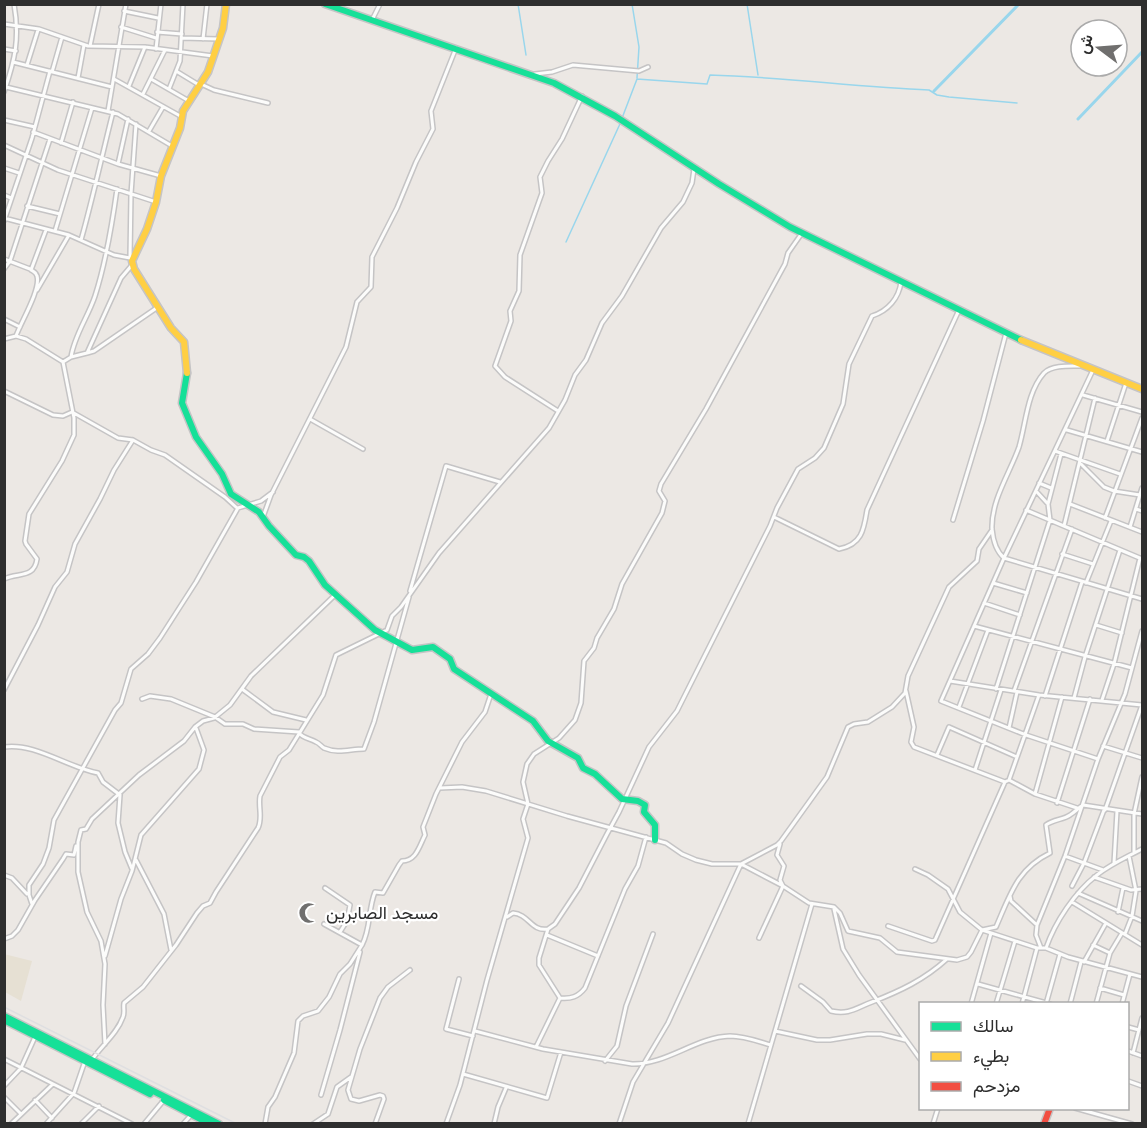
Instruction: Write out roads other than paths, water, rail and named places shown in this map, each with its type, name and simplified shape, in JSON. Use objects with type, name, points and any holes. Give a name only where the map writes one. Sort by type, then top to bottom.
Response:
[{"type":"street","points":[[4,92],[16,51],[18,26],[14,4]]},
{"type":"street","points":[[90,46],[99,4]]},
{"type":"street","points":[[108,111],[126,4]]},
{"type":"street","points":[[156,49],[161,4]]},
{"type":"street","points":[[169,89],[181,52],[183,4]]},
{"type":"street","points":[[203,39],[207,4]]},
{"type":"street","points":[[87,353],[146,232],[156,202],[161,176],[182,117],[189,101],[208,72],[223,28],[226,4]]},
{"type":"street","points":[[325,4],[533,74],[582,96],[773,218],[1006,333],[1143,389]]},
{"type":"street","points":[[372,20],[380,4]]},
{"type":"street","points":[[124,11],[158,18]]},
{"type":"street","points":[[4,24],[39,29],[90,46],[145,47],[213,56]]},
{"type":"street","points":[[121,27],[156,38]]},
{"type":"street","points":[[27,65],[39,29]]},
{"type":"street","points":[[157,32],[218,39]]},
{"type":"street","points":[[62,36],[27,155],[5,219],[69,235],[131,260]]},
{"type":"street","points":[[78,78],[84,45]]},
{"type":"street","points":[[129,86],[145,47]]},
{"type":"street","points":[[263,517],[346,347],[357,302],[370,289],[372,257],[433,129],[431,111],[456,48]]},
{"type":"street","points":[[4,49],[16,51]]},
{"type":"street","points":[[143,94],[165,50]]},
{"type":"street","points":[[14,62],[112,87]]},
{"type":"street","points":[[533,74],[552,72],[573,65],[639,71],[648,67]]},
{"type":"street","points":[[176,71],[214,90],[268,103]]},
{"type":"street","points":[[114,79],[182,117]]},
{"type":"street","points":[[151,79],[189,101]]},
{"type":"street","points":[[6,87],[113,112],[172,146]]},
{"type":"street","points":[[558,411],[505,377],[495,366],[511,321],[510,310],[519,291],[520,255],[542,193],[540,177],[565,133],[582,96]]},
{"type":"street","points":[[61,143],[73,102]]},
{"type":"street","points":[[149,131],[163,106]]},
{"type":"street","points":[[55,231],[92,108]]},
{"type":"street","points":[[81,240],[98,183],[113,112]]},
{"type":"street","points":[[118,164],[128,119]]},
{"type":"street","points":[[4,120],[35,127]]},
{"type":"street","points":[[136,124],[131,194],[131,260],[174,332],[184,342],[188,374],[182,403],[196,437],[222,474],[231,494],[256,510],[296,555],[309,561],[312,568],[335,595],[381,634],[412,650],[433,647],[450,659],[454,669],[533,721],[551,743],[578,758],[583,768],[596,774],[603,784],[625,800],[635,799],[645,805],[644,812],[655,825],[656,840]]},
{"type":"street","points":[[33,132],[118,164],[161,176]]},
{"type":"street","points":[[4,269],[10,261],[50,140]]},
{"type":"street","points":[[4,145],[72,174],[156,202]]},
{"type":"street","points":[[4,168],[19,173]]},
{"type":"street","points":[[46,1124],[74,1093],[89,1062],[105,1044],[124,1015],[124,1003],[140,990],[171,952],[203,906],[210,903],[258,828],[261,822],[260,796],[280,757],[289,750],[323,695],[338,652],[388,629],[392,616],[439,553],[545,433],[565,400],[575,375],[586,360],[602,322],[622,296],[661,228],[683,202],[692,183],[694,169]]},
{"type":"street","points":[[71,357],[102,274],[117,189]]},
{"type":"street","points":[[4,195],[11,198]]},
{"type":"street","points":[[27,206],[60,214]]},
{"type":"street","points":[[31,270],[46,230]]},
{"type":"street","points":[[446,1124],[463,1074],[487,980],[528,838],[523,819],[528,804],[523,782],[527,764],[534,754],[567,730],[575,720],[580,710],[584,661],[594,648],[597,638],[614,609],[622,584],[662,513],[665,501],[659,491],[661,484],[706,409],[785,264],[788,253],[802,233]]},
{"type":"street","points":[[16,336],[37,290],[69,235]]},
{"type":"street","points":[[4,259],[36,273],[37,290]]},
{"type":"street","points":[[502,926],[510,914],[515,913],[525,917],[536,928],[548,929],[555,924],[579,888],[650,747],[677,711],[697,674],[798,469],[815,458],[824,448],[843,404],[849,363],[872,316],[883,313],[900,289],[901,282]]},
{"type":"street","points":[[63,362],[71,357],[94,351],[159,306]]},
{"type":"street","points":[[774,517],[839,549],[848,547],[863,532],[867,510],[959,310]]},
{"type":"street","points":[[5,316],[20,327]]},
{"type":"street","points":[[953,520],[983,421],[1006,333]]},
{"type":"street","points":[[4,339],[16,336],[29,341],[63,362],[75,429],[54,476],[29,514],[26,525],[26,544],[37,559],[35,568],[28,574],[4,579]]},
{"type":"street","points":[[1077,808],[1035,794],[1007,781],[911,745],[914,727],[906,689],[908,676],[949,587],[977,561],[979,549],[992,530],[1002,486],[1019,447],[1027,413],[1038,382],[1052,369],[1082,365]]},
{"type":"street","points":[[1093,370],[1026,510],[941,701],[1026,735],[1098,759]]},
{"type":"street","points":[[1107,442],[1126,383]]},
{"type":"street","points":[[4,391],[53,415],[63,416],[72,412]]},
{"type":"street","points":[[1083,395],[1143,412]]},
{"type":"street","points":[[1064,526],[1095,398]]},
{"type":"street","points":[[72,412],[118,438],[133,440],[176,462],[238,508]]},
{"type":"street","points":[[1105,518],[1143,418]]},
{"type":"street","points":[[310,419],[363,449]]},
{"type":"street","points":[[1066,429],[1143,452]]},
{"type":"street","points":[[1137,432],[1143,434]]},
{"type":"street","points":[[4,690],[55,587],[67,572],[75,544],[114,470],[133,440]]},
{"type":"street","points":[[1055,451],[1080,463],[1120,474]]},
{"type":"street","points":[[996,689],[1050,520],[1048,504],[1061,454]]},
{"type":"street","points":[[1080,463],[1104,487],[1140,495]]},
{"type":"street","points":[[142,699],[160,696],[215,717],[225,724],[243,724],[254,729],[299,733],[334,751],[364,748],[372,729],[446,466],[500,482]]},
{"type":"street","points":[[1039,483],[1051,488]]},
{"type":"street","points":[[1130,528],[1143,488]]},
{"type":"street","points":[[32,904],[29,885],[42,867],[49,848],[54,820],[121,703],[131,669],[148,654],[160,638],[196,582],[238,508],[261,501],[274,491]]},
{"type":"street","points":[[1036,491],[1048,504]]},
{"type":"street","points":[[1070,504],[1143,532]]},
{"type":"street","points":[[1136,508],[1143,511]]},
{"type":"street","points":[[1026,510],[1141,559],[1114,664],[1102,700]]},
{"type":"street","points":[[1045,696],[1084,582],[1111,521]]},
{"type":"street","points":[[1009,728],[1015,691],[1072,529]]},
{"type":"street","points":[[992,530],[996,550],[1004,558],[1143,599]]},
{"type":"street","points":[[1074,698],[1120,550]]},
{"type":"street","points":[[1062,554],[1093,564]]},
{"type":"street","points":[[993,583],[1027,594]]},
{"type":"street","points":[[4,939],[15,934],[66,854],[74,855],[81,830],[86,829],[92,819],[139,776],[184,741],[203,721],[215,717],[230,705],[251,676],[335,595]]},
{"type":"street","points":[[984,603],[1020,615]]},
{"type":"street","points":[[1096,625],[1122,633]]},
{"type":"street","points":[[974,626],[1132,669]]},
{"type":"street","points":[[959,707],[988,629]]},
{"type":"street","points":[[1041,948],[1036,932],[1037,925],[1121,703],[1140,648],[1143,631]]},
{"type":"street","points":[[950,681],[1045,696],[1142,705],[1084,863],[1072,886]]},
{"type":"street","points":[[241,689],[273,712],[306,720]]},
{"type":"street","points":[[619,1124],[633,1082],[669,1023],[741,864],[781,841],[827,777],[848,727],[868,722],[892,707],[906,689]]},
{"type":"street","points":[[975,770],[1001,690]]},
{"type":"street","points":[[266,1124],[268,1107],[275,1097],[294,1053],[298,1021],[303,1016],[318,1011],[329,997],[340,974],[350,964],[367,936],[375,892],[382,893],[402,861],[409,861],[414,856],[425,835],[423,827],[440,788],[462,742],[485,712],[491,694]]},
{"type":"street","points":[[888,927],[935,940],[1007,781],[1039,695]]},
{"type":"street","points":[[1035,794],[1062,697]]},
{"type":"street","points":[[1058,802],[1090,699]]},
{"type":"street","points":[[937,755],[949,727],[1017,757]]},
{"type":"street","points":[[104,957],[132,871],[141,835],[199,769],[204,750],[195,728]]},
{"type":"street","points":[[4,747],[13,746],[46,755],[81,770],[98,773],[103,782],[120,795]]},
{"type":"street","points":[[1103,746],[1143,758]]},
{"type":"street","points":[[1134,853],[1134,814],[1143,777]]},
{"type":"street","points":[[440,788],[474,788],[666,843],[685,856],[712,864],[741,864],[812,904],[834,907],[840,913],[848,932],[859,932],[880,938],[897,952],[962,959],[972,952],[982,930]]},
{"type":"street","points":[[120,795],[118,824],[132,871]]},
{"type":"street","points":[[982,930],[996,927],[1014,885],[1028,866],[1050,853],[1047,825],[1054,819],[1063,818],[1083,805],[1104,810],[1143,814]]},
{"type":"street","points":[[1114,864],[1117,811]]},
{"type":"street","points":[[560,998],[569,999],[581,993],[589,982],[625,889],[638,866],[646,837]]},
{"type":"street","points":[[781,841],[777,851],[784,866],[780,880],[783,886]]},
{"type":"street","points":[[78,842],[78,872],[85,906],[101,941],[104,957],[106,972],[103,1005],[105,1044]]},
{"type":"street","points":[[1023,1002],[1041,948],[1078,893],[1103,870],[1143,849]]},
{"type":"street","points":[[1065,856],[1103,870]]},
{"type":"street","points":[[1096,1002],[1110,953],[1124,933],[1132,916],[1136,891],[1129,856]]},
{"type":"street","points":[[135,858],[161,907],[171,952]]},
{"type":"street","points":[[915,869],[928,875],[948,890],[960,912],[982,930],[1143,977]]},
{"type":"street","points":[[4,875],[12,878],[29,895]]},
{"type":"street","points":[[1094,877],[1136,891],[1143,888]]},
{"type":"street","points":[[759,938],[783,886]]},
{"type":"street","points":[[325,888],[350,905],[347,921],[340,932]]},
{"type":"street","points":[[1118,912],[1123,888]]},
{"type":"street","points":[[1078,893],[1143,921]]},
{"type":"street","points":[[1010,894],[1011,901],[1037,925]]},
{"type":"street","points":[[1072,902],[1143,945]]},
{"type":"street","points":[[748,1124],[812,904]]},
{"type":"street","points":[[834,907],[843,949],[859,975],[919,1057]]},
{"type":"street","points":[[1071,1002],[1083,961],[1106,923]]},
{"type":"street","points":[[324,924],[361,946]]},
{"type":"street","points":[[548,929],[539,965],[560,998]]},
{"type":"street","points":[[972,1002],[991,933]]},
{"type":"street","points":[[605,1061],[617,1046],[626,1006],[653,934]]},
{"type":"street","points":[[547,935],[598,956]]},
{"type":"street","points":[[997,1002],[1015,941]]},
{"type":"street","points":[[1093,945],[1110,953]]},
{"type":"street","points":[[321,1095],[361,946]]},
{"type":"street","points":[[1048,1002],[1060,954]]},
{"type":"street","points":[[801,986],[834,1012],[853,1012],[915,983],[947,959]]},
{"type":"street","points":[[375,1124],[383,1097],[380,1095],[359,1101],[351,1099],[348,1090],[360,1049],[380,998],[388,987],[410,970]]},
{"type":"street","points":[[1122,1002],[1130,974]]},
{"type":"street","points":[[459,979],[446,1029],[473,1036]]},
{"type":"street","points":[[978,984],[1044,1002]]},
{"type":"street","points":[[1100,988],[1124,995]]},
{"type":"street","points":[[536,1047],[560,998]]},
{"type":"street","points":[[4,1018],[35,1036],[219,1124]]},
{"type":"street","points":[[4,1018],[210,1124]]},
{"type":"street","points":[[1133,1053],[1143,1018]]},
{"type":"street","points":[[1129,1027],[1139,1030]]},
{"type":"street","points":[[475,1031],[536,1047],[632,1064],[646,1063],[722,1037],[740,1037],[771,1045]]},
{"type":"street","points":[[775,1031],[817,1040],[867,1034],[881,1034],[905,1040]]},
{"type":"street","points":[[4,1086],[21,1068],[35,1036]]},
{"type":"street","points":[[463,1074],[547,1098],[561,1052]]},
{"type":"street","points":[[1129,1052],[1143,1056]]},
{"type":"street","points":[[4,1059],[132,1124]]},
{"type":"street","points":[[313,1124],[328,1114],[337,1087],[352,1076]]},
{"type":"street","points":[[11,1124],[52,1084]]},
{"type":"street","points":[[494,1124],[506,1088]]},
{"type":"street","points":[[4,1097],[21,1114]]},
{"type":"street","points":[[35,1100],[52,1118]]},
{"type":"street","points":[[144,1124],[164,1100]]},
{"type":"street","points":[[81,1124],[99,1106]]},
{"type":"street","points":[[1091,1110],[1132,1124]]},
{"type":"street","points":[[183,1124],[192,1114]]},
{"type":"street","points":[[116,1124],[122,1118]]},
{"type":"waterway","points":[[518,4],[526,55]]},
{"type":"waterway","points":[[632,4],[639,47],[637,78]]},
{"type":"waterway","points":[[747,4],[758,75]]},
{"type":"waterway","points":[[934,91],[1019,4]]},
{"type":"waterway","points":[[1078,119],[1142,52]]},
{"type":"waterway","points":[[566,242],[619,126],[637,79],[707,84],[710,75],[765,78],[929,90],[937,95],[949,97],[1017,103]]},
{"type":"railway","points":[[4,1007],[237,1124]]},
{"type":"place","name":"مسجد الصابرين","points":[[309,913]]}]
